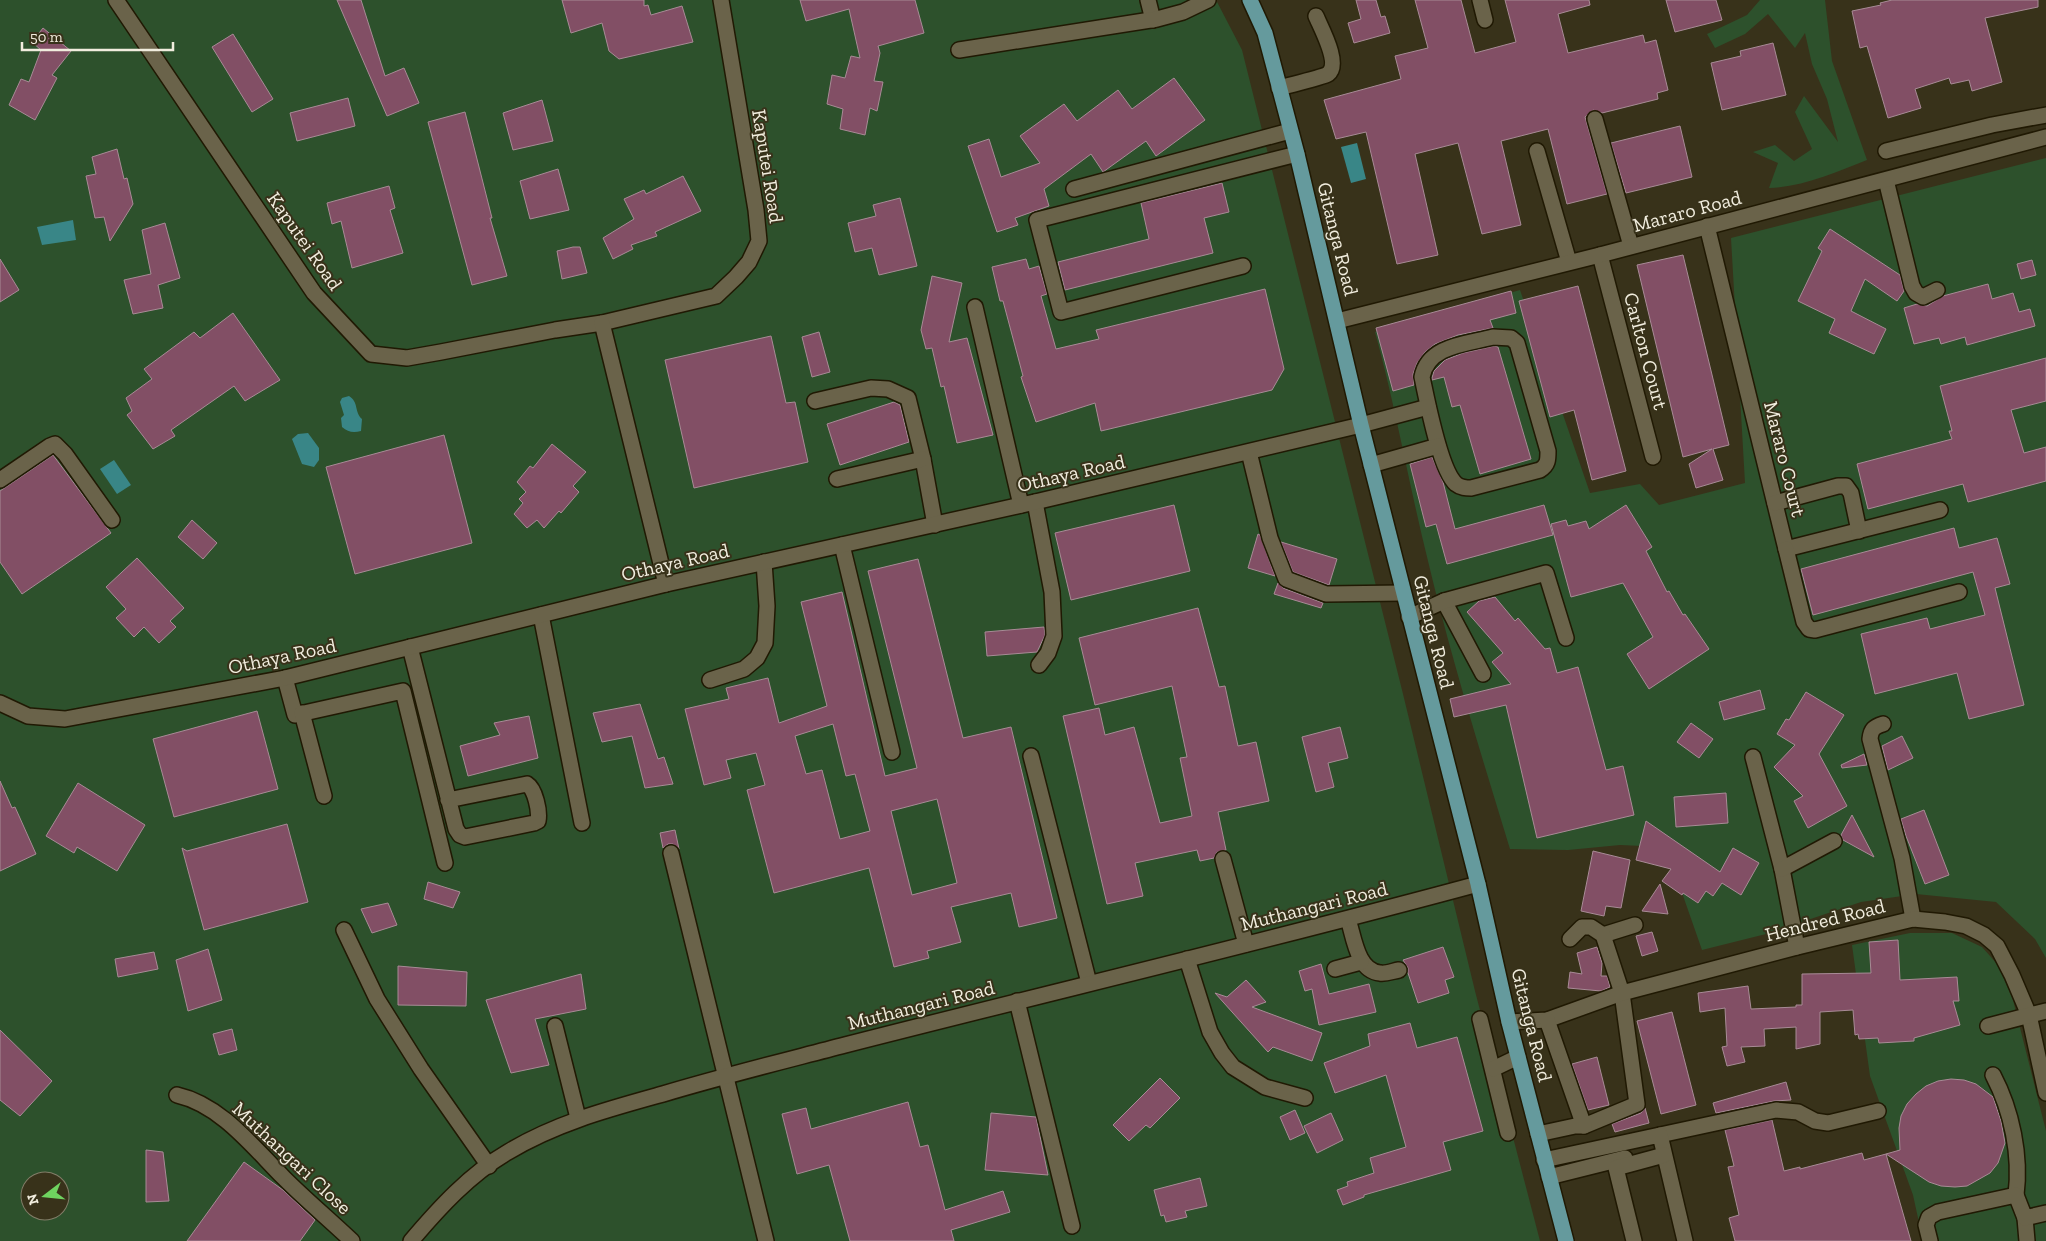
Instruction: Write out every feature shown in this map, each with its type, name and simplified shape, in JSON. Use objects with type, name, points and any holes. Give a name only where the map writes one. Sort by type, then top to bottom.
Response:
[{"type":"main road","name":"Gitanga Road","points":[[1250,0],[1265,33],[1297,154],[1361,426],[1478,884],[1509,1022],[1566,1241]]},
{"type":"main road","name":"Gitanga Road","points":[[1261,0],[1265,17],[1265,33]]},
{"type":"street","name":"Kaputei Road","points":[[116,0],[314,293],[371,354],[407,358],[602,323],[716,296],[736,278],[749,262],[759,241],[756,210],[721,0]]},
{"type":"street","points":[[1148,0],[1153,20]]},
{"type":"street","points":[[959,50],[1153,20],[1183,12],[1208,0]]},
{"type":"street","points":[[1480,0],[1485,20]]},
{"type":"street","points":[[1279,88],[1328,74],[1333,66],[1332,57],[1316,16]]},
{"type":"street","points":[[1886,151],[2046,114]]},
{"type":"street","points":[[1595,119],[1630,246]]},
{"type":"street","points":[[1074,189],[1290,131]]},
{"type":"street","name":"Mararo Road","points":[[1337,321],[1600,255],[2046,138]]},
{"type":"street","points":[[1537,151],[1569,262]]},
{"type":"street","points":[[1243,266],[1061,312],[1037,220],[1297,154]]},
{"type":"street","points":[[1886,180],[1912,286],[1916,293],[1923,297],[1937,290]]},
{"type":"street","name":"Mararo Court","points":[[1707,226],[1786,549],[1940,510]]},
{"type":"street","name":"Carlton Court","points":[[1600,255],[1652,456]]},
{"type":"street","points":[[975,307],[1052,592],[1054,636],[1048,653],[1039,665]]},
{"type":"street","points":[[602,323],[666,584]]},
{"type":"street","points":[[1493,338],[1512,338],[1517,343],[1548,451],[1548,461],[1545,467],[1540,470],[1471,488],[1462,488],[1450,476],[1438,446],[1422,377],[1424,367],[1435,354],[1447,349],[1493,338]]},
{"type":"street","points":[[815,401],[872,388],[888,389],[908,398],[923,459],[935,525]]},
{"type":"street","name":"Othaya Road","points":[[0,703],[28,716],[65,719],[285,678],[666,584],[1028,504],[1361,426],[1428,407]]},
{"type":"street","points":[[0,480],[55,444],[65,454],[112,520]]},
{"type":"street","points":[[1371,464],[1438,446]]},
{"type":"street","points":[[1249,452],[1270,538],[1286,579],[1326,594],[1403,593]]},
{"type":"street","points":[[837,480],[923,459]]},
{"type":"street","points":[[1775,503],[1838,486],[1846,486],[1851,493],[1859,531]]},
{"type":"street","points":[[842,545],[892,752]]},
{"type":"street","points":[[1786,549],[1804,622],[1809,628],[1815,630],[1959,592]]},
{"type":"street","points":[[710,680],[744,669],[758,658],[766,643],[767,606],[764,562]]},
{"type":"street","points":[[1409,616],[1444,601],[1546,573],[1566,638]]},
{"type":"street","points":[[1444,601],[1483,674]]},
{"type":"street","points":[[540,615],[582,823]]},
{"type":"street","points":[[410,647],[448,800],[456,829],[460,835],[466,837],[538,821],[539,816],[533,791],[531,786],[527,784],[448,800]]},
{"type":"street","points":[[285,678],[295,715],[403,691],[445,863]]},
{"type":"street","points":[[302,713],[324,796]]},
{"type":"street","points":[[1882,724],[1874,727],[1870,739],[1902,858],[1913,919]]},
{"type":"street","points":[[1031,756],[1089,983]]},
{"type":"street","points":[[1753,757],[1782,869],[1797,947]]},
{"type":"street","points":[[1782,869],[1834,841]]},
{"type":"street","points":[[671,853],[766,1241]]},
{"type":"street","points":[[1223,859],[1246,944]]},
{"type":"street","name":"Muthangari Road","points":[[411,1241],[438,1210],[507,1152],[578,1118],[726,1076],[1017,1001],[1348,919],[1478,884]]},
{"type":"street","points":[[1348,919],[1362,962],[1373,972],[1382,974],[1399,970]]},
{"type":"street","name":"Hendred Road","points":[[1509,1022],[1547,1020],[1622,993],[1913,919],[1945,922],[1966,926],[1984,935],[1997,946],[2029,1015],[2046,1093]]},
{"type":"street","points":[[1603,935],[1635,925]]},
{"type":"street","points":[[1538,1134],[1575,1126],[1584,1126],[1637,1104],[1622,993],[1603,935],[1591,927],[1582,927],[1570,939]]},
{"type":"street","points":[[344,930],[377,999],[421,1069],[489,1166]]},
{"type":"street","points":[[1187,959],[1210,1032],[1222,1053],[1233,1067],[1265,1087],[1305,1098]]},
{"type":"street","points":[[1335,969],[1362,962]]},
{"type":"street","points":[[1017,1001],[1072,1226]]},
{"type":"street","points":[[1988,1026],[2046,1011]]},
{"type":"street","points":[[1480,1019],[1508,1133]]},
{"type":"street","points":[[1547,1020],[1584,1126]]},
{"type":"street","points":[[555,1026],[578,1118]]},
{"type":"street","points":[[1493,1069],[1518,1057]]},
{"type":"street","points":[[1993,1075],[2006,1105],[2018,1161],[2016,1196],[2025,1218],[2027,1241]]},
{"type":"street","name":"Muthangari Close","points":[[176,1094],[194,1098],[233,1126],[286,1180],[352,1241]]},
{"type":"street","points":[[1549,1178],[1613,1158],[1662,1146],[1776,1110],[1798,1112],[1815,1121],[1828,1123],[1878,1111]]},
{"type":"street","points":[[1544,1160],[1613,1158],[1662,1146]]},
{"type":"street","points":[[1662,1146],[1685,1241]]},
{"type":"street","points":[[1613,1158],[1634,1241]]},
{"type":"street","points":[[1930,1241],[1926,1225],[1929,1217],[1938,1212],[2016,1196]]},
{"type":"street","points":[[2025,1218],[2046,1213]]},
{"type":"green space","points":[[0,0],[1216,0],[1242,50],[1475,991],[1540,1241],[0,1241]]},
{"type":"green space","points":[[1760,0],[1825,0],[1832,61],[1867,160],[1807,182],[1769,188],[1778,163],[1753,152],[1775,145],[1794,161],[1812,149],[1795,112],[1804,96],[1838,142],[1827,99],[1812,64],[1805,33],[1795,48],[1768,14],[1745,34],[1715,48],[1707,34],[1747,15]]},
{"type":"green space","points":[[2046,158],[2046,958],[2035,939],[1996,902],[1916,894],[1861,902],[1766,934],[1702,950],[1666,847],[1620,845],[1568,850],[1510,849],[1446,634],[1375,332],[1520,290],[1590,493],[1640,484],[1659,505],[1745,483],[1731,238]]},
{"type":"green space","points":[[1910,933],[1952,933],[1982,947],[1998,965],[2013,1000],[2046,1131],[2046,1241],[1923,1241],[1913,1195],[1870,1076],[1852,945]]},
{"type":"water","points":[[1357,143],[1366,179],[1351,183],[1341,147]]},
{"type":"water","points":[[73,220],[76,240],[42,245],[37,227]]},
{"type":"water","points":[[349,396],[354,401],[362,419],[361,431],[351,432],[342,427],[341,418],[344,415],[340,402],[342,398]]},
{"type":"water","points":[[308,433],[319,448],[319,460],[314,467],[302,464],[292,439],[298,434]]},
{"type":"water","points":[[114,460],[131,485],[117,494],[100,469]]},
{"type":"building","points":[[337,0],[361,0],[385,76],[404,68],[419,103],[387,116]]},
{"type":"building","points":[[562,0],[644,0],[644,6],[648,5],[651,15],[682,6],[693,42],[619,59],[609,51],[602,23],[571,33]]},
{"type":"building","points":[[800,0],[915,0],[924,33],[878,46],[880,53],[874,81],[883,82],[877,111],[870,108],[865,135],[840,129],[843,109],[827,104],[832,75],[845,78],[851,56],[860,58],[849,9],[806,21]]},
{"type":"building","points":[[1356,0],[1376,0],[1381,17],[1385,16],[1390,33],[1354,43],[1348,23],[1361,19]]},
{"type":"building","points":[[1415,0],[1461,0],[1475,53],[1516,42],[1505,0],[1589,0],[1590,5],[1558,14],[1568,53],[1643,35],[1645,43],[1656,40],[1668,90],[1657,93],[1658,99],[1602,113],[1593,110],[1585,117],[1607,194],[1567,204],[1548,129],[1501,141],[1521,225],[1482,234],[1458,143],[1415,154],[1438,255],[1397,264],[1366,132],[1336,139],[1324,100],[1401,79],[1395,56],[1428,48]]},
{"type":"building","points":[[1666,0],[1716,0],[1722,20],[1675,32]]},
{"type":"building","points":[[1892,0],[2038,0],[2038,7],[1985,18],[2002,82],[1972,91],[1969,80],[1951,84],[1949,78],[1915,89],[1921,108],[1888,118],[1867,46],[1860,48],[1852,11],[1881,5],[1880,3]]},
{"type":"building","points":[[43,28],[71,51],[52,75],[57,78],[35,120],[9,105],[21,79],[29,82],[41,50],[32,42]]},
{"type":"building","points":[[233,34],[273,99],[252,112],[212,47]]},
{"type":"building","points":[[1773,43],[1786,95],[1722,110],[1711,63],[1741,56],[1740,51]]},
{"type":"building","points":[[1174,78],[1205,120],[1156,156],[1146,141],[1103,172],[1091,154],[1044,189],[1049,206],[1015,218],[1018,225],[997,232],[968,146],[989,139],[1001,177],[1040,163],[1020,136],[1064,104],[1077,121],[1118,90],[1132,109]]},
{"type":"building","points":[[348,98],[355,126],[297,141],[290,113]]},
{"type":"building","points":[[542,100],[553,141],[513,150],[503,113]]},
{"type":"building","points":[[465,112],[492,218],[490,218],[507,276],[472,285],[428,122]]},
{"type":"building","points":[[1680,126],[1692,177],[1626,193],[1611,143]]},
{"type":"building","points":[[117,149],[124,179],[127,178],[133,204],[110,241],[104,217],[95,218],[86,176],[96,174],[92,157]]},
{"type":"building","points":[[558,169],[569,210],[530,219],[520,181]]},
{"type":"building","points":[[683,176],[701,211],[655,232],[657,236],[631,245],[633,249],[613,259],[603,238],[634,219],[624,199],[644,190],[646,194]]},
{"type":"building","points":[[1222,183],[1229,212],[1204,218],[1213,253],[1065,290],[1058,262],[1149,239],[1141,203]]},
{"type":"building","points":[[389,186],[395,208],[390,210],[403,253],[352,268],[341,221],[332,224],[327,203]]},
{"type":"building","points":[[900,198],[917,266],[879,275],[872,248],[855,252],[848,223],[876,216],[873,205]]},
{"type":"building","points":[[165,223],[180,278],[158,285],[163,308],[133,314],[124,280],[151,274],[142,230]]},
{"type":"building","points":[[1830,229],[1900,275],[1904,291],[1897,301],[1865,279],[1851,311],[1886,329],[1874,354],[1829,333],[1835,319],[1798,301],[1822,251],[1818,248]]},
{"type":"building","points":[[580,247],[587,273],[562,279],[557,251]]},
{"type":"building","points":[[1683,255],[1729,445],[1713,449],[1723,480],[1696,488],[1689,464],[1712,449],[1683,457],[1637,265]]},
{"type":"building","points":[[0,259],[19,290],[0,302]]},
{"type":"building","points":[[1026,259],[1029,269],[1039,266],[1047,294],[1041,296],[1056,349],[1099,339],[1096,330],[1265,289],[1284,369],[1272,390],[1101,431],[1095,403],[1036,422],[1021,377],[1023,376],[1003,301],[1000,301],[992,267]]},
{"type":"building","points":[[2032,260],[2036,275],[2021,279],[2017,264]]},
{"type":"building","points":[[932,276],[962,283],[949,342],[967,338],[993,435],[957,443],[944,386],[941,387],[932,348],[926,349],[921,330]]},
{"type":"building","points":[[1988,284],[1992,299],[2013,293],[2019,312],[2030,309],[2035,326],[1967,345],[1965,337],[1941,344],[1939,338],[1914,344],[1904,308],[1917,304],[1927,306],[1943,296]]},
{"type":"building","points":[[1578,286],[1626,471],[1592,480],[1574,410],[1550,417],[1519,301]]},
{"type":"building","points":[[1511,291],[1516,313],[1490,320],[1493,328],[1458,335],[1435,344],[1425,352],[1417,363],[1413,374],[1414,385],[1393,391],[1376,328]]},
{"type":"building","points":[[233,313],[280,380],[245,401],[234,386],[171,430],[175,436],[153,449],[127,415],[132,411],[126,398],[152,379],[144,369],[194,332],[200,338]]},
{"type":"building","points":[[819,332],[830,372],[812,377],[802,337]]},
{"type":"building","points":[[771,336],[786,403],[795,402],[808,462],[694,488],[665,360]]},
{"type":"building","points":[[1494,346],[1498,347],[1531,459],[1480,474],[1460,405],[1452,407],[1444,377],[1432,380],[1432,378],[1434,371],[1445,360],[1463,353]]},
{"type":"building","points":[[2046,358],[2046,401],[2011,410],[2024,453],[2046,447],[2046,481],[1968,502],[1963,484],[1868,509],[1857,464],[1952,439],[1949,431],[1952,431],[1940,386]]},
{"type":"building","points":[[894,402],[900,405],[909,442],[840,465],[827,424]]},
{"type":"building","points":[[444,435],[472,543],[355,574],[326,467]]},
{"type":"building","points":[[552,444],[586,472],[573,486],[579,492],[561,513],[559,511],[544,528],[537,520],[527,528],[514,514],[523,503],[519,499],[526,492],[517,482],[530,466],[533,468]]},
{"type":"building","points":[[53,455],[111,533],[22,594],[0,562],[0,491]]},
{"type":"building","points":[[1432,457],[1443,482],[1455,529],[1544,505],[1553,535],[1447,564],[1436,524],[1426,527],[1410,464]]},
{"type":"building","points":[[1174,505],[1190,571],[1071,600],[1055,533]]},
{"type":"building","points":[[1626,505],[1652,547],[1646,551],[1667,592],[1669,591],[1683,615],[1685,614],[1709,649],[1649,689],[1627,654],[1653,637],[1623,583],[1571,597],[1551,524],[1566,520],[1568,526],[1586,521],[1589,529]]},
{"type":"building","points":[[192,520],[217,543],[203,559],[178,537]]},
{"type":"building","points":[[1954,528],[1959,548],[1997,538],[2010,584],[1995,588],[2024,705],[1969,719],[1957,673],[1875,694],[1861,634],[1927,618],[1930,629],[1985,615],[1973,572],[1813,615],[1801,569]]},
{"type":"building","points":[[1258,534],[1260,535],[1275,576],[1248,568]]},
{"type":"building","points":[[1281,542],[1337,559],[1329,585],[1293,572]]},
{"type":"building","points":[[137,558],[184,608],[170,621],[176,627],[159,643],[144,627],[134,637],[116,618],[126,609],[106,587]]},
{"type":"building","points":[[918,559],[963,738],[1011,727],[1057,918],[1019,927],[1011,893],[951,907],[961,942],[927,951],[929,958],[894,967],[869,868],[774,893],[747,790],[765,785],[756,753],[726,760],[731,778],[704,785],[685,709],[729,699],[726,688],[768,678],[779,723],[827,706],[801,602],[842,592],[885,776],[917,768],[868,571]],"holes":[[[833,724],[846,776],[855,774],[870,831],[840,839],[822,770],[806,774],[795,736]],[[937,799],[957,883],[912,895],[891,811]]]},
{"type":"building","points":[[1278,583],[1283,588],[1323,603],[1321,608],[1274,594]]},
{"type":"building","points":[[1495,597],[1515,621],[1518,618],[1545,649],[1550,648],[1557,673],[1578,667],[1606,770],[1623,766],[1634,815],[1537,838],[1506,705],[1454,717],[1450,699],[1511,684],[1492,662],[1503,653],[1467,612],[1479,601]]},
{"type":"building","points":[[1198,608],[1219,687],[1225,686],[1238,746],[1256,742],[1269,801],[1218,812],[1226,850],[1217,852],[1214,858],[1200,861],[1197,850],[1135,863],[1143,896],[1107,904],[1063,716],[1099,708],[1105,735],[1134,727],[1160,823],[1192,816],[1180,758],[1187,757],[1172,686],[1095,705],[1079,638]]},
{"type":"building","points":[[1044,627],[1045,635],[1037,652],[987,656],[985,632]]},
{"type":"building","points":[[1760,690],[1765,709],[1724,720],[1719,702]]},
{"type":"building","points":[[1806,692],[1844,715],[1819,754],[1847,806],[1808,828],[1794,801],[1803,796],[1774,767],[1795,745],[1777,734],[1786,719],[1789,720]]},
{"type":"building","points":[[640,704],[658,759],[664,757],[673,784],[645,788],[632,736],[602,742],[593,713]]},
{"type":"building","points":[[257,711],[278,789],[174,817],[153,739]]},
{"type":"building","points":[[529,716],[538,758],[468,776],[460,746],[500,735],[494,723]]},
{"type":"building","points":[[1691,723],[1713,739],[1699,758],[1677,742]]},
{"type":"building","points":[[1340,727],[1348,758],[1328,763],[1334,787],[1316,792],[1302,737]]},
{"type":"building","points":[[1902,736],[1913,758],[1888,770],[1882,746]]},
{"type":"building","points":[[1864,754],[1867,765],[1842,768],[1841,765]]},
{"type":"building","points":[[0,781],[12,808],[15,807],[36,854],[0,871]]},
{"type":"building","points":[[78,783],[145,825],[117,871],[77,847],[74,853],[46,836]]},
{"type":"building","points":[[1726,793],[1728,823],[1676,827],[1674,797]]},
{"type":"building","points":[[1924,810],[1949,875],[1925,884],[1901,819]]},
{"type":"building","points":[[1852,815],[1874,857],[1843,840],[1841,835]]},
{"type":"building","points":[[1646,821],[1720,872],[1733,848],[1759,863],[1741,895],[1722,883],[1713,896],[1706,891],[1698,903],[1683,893],[1682,895],[1662,881],[1671,869],[1636,860]]},
{"type":"building","points":[[287,824],[308,902],[204,930],[182,848],[187,851]]},
{"type":"building","points":[[675,830],[679,849],[673,844],[668,844],[663,848],[660,833]]},
{"type":"building","points":[[1593,851],[1630,860],[1621,908],[1606,906],[1604,916],[1581,911]]},
{"type":"building","points":[[428,882],[460,892],[453,908],[424,899]]},
{"type":"building","points":[[1660,884],[1668,914],[1642,911]]},
{"type":"building","points":[[388,903],[397,925],[372,933],[361,909]]},
{"type":"building","points":[[1652,932],[1658,951],[1642,956],[1636,936]]},
{"type":"building","points":[[1898,940],[1900,980],[1957,977],[1959,1001],[1953,1001],[1960,1025],[1914,1038],[1914,1041],[1879,1043],[1878,1038],[1859,1039],[1858,1034],[1855,1035],[1853,1010],[1820,1012],[1820,1044],[1796,1049],[1796,1027],[1764,1029],[1765,1046],[1741,1047],[1745,1062],[1727,1066],[1722,1047],[1727,1046],[1725,1008],[1700,1012],[1698,993],[1748,986],[1751,1009],[1796,1007],[1796,1005],[1802,1005],[1802,974],[1871,973],[1869,942]]},
{"type":"building","points":[[1443,947],[1454,977],[1445,980],[1449,993],[1418,1003],[1408,968],[1403,960]]},
{"type":"building","points":[[1597,947],[1602,963],[1601,976],[1607,976],[1610,987],[1601,991],[1568,988],[1570,972],[1582,974],[1577,953]]},
{"type":"building","points":[[208,949],[222,1000],[188,1011],[176,960]]},
{"type":"building","points":[[154,952],[158,969],[118,977],[115,959]]},
{"type":"building","points":[[1321,964],[1329,994],[1369,984],[1376,1012],[1319,1025],[1312,989],[1305,991],[1299,971]]},
{"type":"building","points":[[398,966],[467,972],[466,1006],[398,1005]]},
{"type":"building","points":[[581,974],[586,1009],[535,1019],[549,1065],[511,1073],[486,1000]]},
{"type":"building","points":[[1246,980],[1266,1002],[1252,1007],[1322,1033],[1312,1061],[1273,1047],[1268,1052],[1215,993],[1227,997]]},
{"type":"building","points":[[1672,1012],[1696,1105],[1661,1114],[1637,1021]]},
{"type":"building","points":[[1410,1023],[1417,1048],[1457,1037],[1483,1131],[1443,1142],[1451,1170],[1364,1195],[1364,1197],[1343,1205],[1337,1190],[1348,1186],[1347,1182],[1374,1173],[1370,1158],[1406,1147],[1386,1075],[1335,1093],[1324,1063],[1370,1046],[1368,1034]]},
{"type":"building","points":[[232,1029],[237,1050],[219,1055],[213,1034]]},
{"type":"building","points":[[0,1030],[52,1081],[20,1116],[0,1100]]},
{"type":"building","points":[[1597,1057],[1609,1105],[1588,1110],[1572,1064]]},
{"type":"building","points":[[1160,1078],[1180,1098],[1150,1128],[1146,1125],[1129,1141],[1113,1125]]},
{"type":"building","points":[[1964,1080],[1976,1084],[1993,1097],[2001,1121],[2005,1143],[1998,1163],[1990,1173],[1967,1186],[1941,1186],[1929,1182],[1886,1154],[1900,1150],[1899,1128],[1901,1116],[1907,1104],[1926,1086],[1938,1081]]},
{"type":"building","points":[[1786,1082],[1791,1100],[1774,1101],[1716,1113],[1713,1103]]},
{"type":"building","points":[[908,1102],[920,1147],[928,1145],[945,1210],[1003,1191],[1010,1212],[951,1230],[954,1241],[850,1241],[829,1165],[797,1174],[782,1114],[806,1108],[811,1129]]},
{"type":"building","points":[[1645,1108],[1649,1123],[1615,1132],[1612,1124],[1641,1113]]},
{"type":"building","points":[[1295,1110],[1305,1133],[1290,1140],[1280,1117]]},
{"type":"building","points":[[991,1113],[1036,1117],[1048,1175],[985,1170]]},
{"type":"building","points":[[1331,1113],[1343,1140],[1317,1153],[1304,1126]]},
{"type":"building","points":[[1772,1120],[1784,1171],[1800,1167],[1800,1169],[1862,1153],[1864,1160],[1886,1154],[1911,1241],[1735,1241],[1729,1218],[1739,1215],[1728,1167],[1734,1166],[1725,1130]]},
{"type":"building","points":[[146,1150],[163,1152],[169,1201],[146,1202]]},
{"type":"building","points":[[244,1162],[283,1190],[315,1220],[300,1241],[187,1241]]},
{"type":"building","points":[[1200,1178],[1207,1206],[1185,1211],[1187,1217],[1166,1222],[1164,1215],[1161,1216],[1154,1190]]}]
